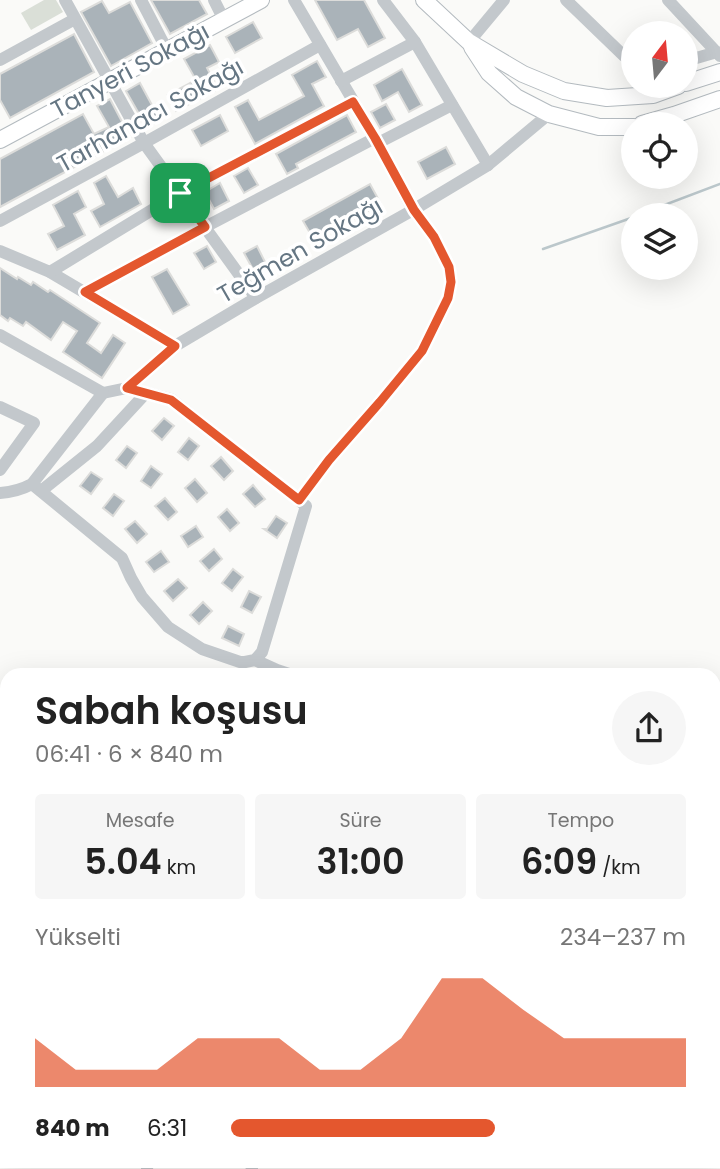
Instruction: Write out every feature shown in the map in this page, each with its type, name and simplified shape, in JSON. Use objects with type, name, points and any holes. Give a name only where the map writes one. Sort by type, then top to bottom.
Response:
[{"type":"street","points":[[65,0],[144,143],[256,298]]},
{"type":"street","points":[[141,0],[167,50]]},
{"type":"street","points":[[214,0],[224,20]]},
{"type":"street","name":"Tanyeri Sokağı","points":[[2,136],[261,0]]},
{"type":"street","points":[[294,0],[377,141],[414,210],[434,237],[449,267],[451,282],[448,298],[422,351],[329,460],[299,500]]},
{"type":"street","points":[[383,0],[415,42],[488,164]]},
{"type":"street","points":[[424,0],[469,42],[523,74],[564,91],[607,98],[621,97]]},
{"type":"street","points":[[469,42],[504,0]]},
{"type":"street","points":[[566,0],[621,53]]},
{"type":"street","points":[[668,0],[718,54]]},
{"type":"street","points":[[0,61],[75,19]]},
{"type":"street","points":[[341,82],[415,42]]},
{"type":"street","points":[[469,42],[489,73],[516,97],[549,114],[599,127],[621,127]]},
{"type":"street","name":"Tarhanacı Sokağı","points":[[0,222],[320,45]]},
{"type":"street","points":[[698,58],[718,54]]},
{"type":"street","points":[[698,79],[720,72]]},
{"type":"street","points":[[599,127],[599,117],[607,98]]},
{"type":"street","points":[[683,112],[720,99]]},
{"type":"street","points":[[50,272],[180,193],[353,102]]},
{"type":"street","points":[[85,292],[205,227],[452,105]]},
{"type":"street","name":"Teğmen Sokağı","points":[[103,393],[127,388],[175,346],[414,210],[488,164],[549,114]]},
{"type":"street","points":[[0,251],[50,272],[175,346]]},
{"type":"street","points":[[0,335],[103,393],[37,488]]},
{"type":"street","points":[[37,488],[122,558],[142,597],[168,627],[202,649],[240,662],[255,660],[262,652],[306,506],[171,400],[127,388]]},
{"type":"street","points":[[0,493],[37,488],[97,446],[146,393]]},
{"type":"street","points":[[0,407],[34,423],[0,470]]},
{"type":"street","points":[[255,660],[268,668]]},
{"type":"shaded area","points":[[44,0],[56,0],[63,12],[31,30],[21,13]]},
{"type":"building","points":[[151,0],[199,0],[207,14],[170,34]]},
{"type":"building","points":[[315,0],[364,0],[385,38],[368,47],[358,29],[337,40]]},
{"type":"building","points":[[102,1],[109,13],[130,2],[152,43],[111,66],[81,12]]},
{"type":"building","points":[[253,22],[262,38],[235,53],[226,37]]},
{"type":"building","points":[[74,34],[94,72],[10,118],[0,100],[0,74]]},
{"type":"building","points":[[210,45],[219,62],[207,68],[218,89],[176,111],[168,95],[196,80],[184,59]]},
{"type":"building","points":[[317,61],[326,77],[312,84],[324,106],[255,144],[235,107],[248,100],[259,120],[304,96],[292,75]]},
{"type":"building","points":[[402,69],[422,105],[409,112],[398,92],[382,101],[374,85]]},
{"type":"building","points":[[140,83],[160,120],[147,128],[126,91]]},
{"type":"building","points":[[110,99],[130,137],[0,207],[0,159],[83,114],[94,134],[109,127],[97,106]]},
{"type":"building","points":[[386,104],[395,120],[380,128],[371,112]]},
{"type":"building","points":[[220,115],[228,131],[201,146],[192,130]]},
{"type":"building","points":[[347,115],[356,132],[296,164],[298,168],[287,174],[276,154]]},
{"type":"building","points":[[446,147],[455,164],[427,179],[418,162]]},
{"type":"building","points":[[248,168],[258,185],[244,193],[234,176]]},
{"type":"building","points":[[106,176],[118,197],[133,188],[141,204],[100,227],[91,211],[104,204],[94,183]]},
{"type":"building","points":[[220,183],[229,201],[214,209],[205,192]]},
{"type":"building","points":[[370,184],[381,204],[314,240],[303,221]]},
{"type":"building","points":[[78,191],[86,207],[74,214],[85,235],[57,250],[48,234],[64,226],[53,205]]},
{"type":"building","points":[[207,246],[216,262],[204,269],[194,253]]},
{"type":"building","points":[[257,246],[267,266],[255,273],[244,253]]},
{"type":"building","points":[[0,268],[17,279],[18,277],[31,285],[33,282],[48,292],[50,290],[100,323],[87,343],[101,353],[113,335],[125,343],[102,378],[63,352],[77,331],[63,322],[51,340],[26,322],[23,326],[0,315]]},
{"type":"building","points":[[167,269],[189,305],[173,314],[152,277]]},
{"type":"building","points":[[164,418],[174,426],[162,440],[152,431]]},
{"type":"building","points":[[189,438],[199,446],[188,460],[178,452]]},
{"type":"building","points":[[127,446],[137,453],[126,468],[116,460]]},
{"type":"building","points":[[221,457],[233,471],[224,480],[211,466]]},
{"type":"building","points":[[151,466],[162,474],[151,488],[141,481]]},
{"type":"building","points":[[91,472],[102,479],[91,494],[80,486]]},
{"type":"building","points":[[195,479],[207,493],[197,502],[185,488]]},
{"type":"building","points":[[253,485],[265,499],[255,507],[243,494]]},
{"type":"building","points":[[114,494],[124,501],[113,516],[103,508]]},
{"type":"building","points":[[165,498],[177,512],[168,520],[155,506]]},
{"type":"building","points":[[227,509],[239,523],[230,531],[218,517]]},
{"type":"building","points":[[276,516],[287,523],[277,538],[264,529],[267,529]]},
{"type":"building","points":[[135,521],[147,534],[137,543],[125,529]]},
{"type":"building","points":[[196,526],[203,537],[188,547],[181,536]]},
{"type":"building","points":[[214,549],[222,559],[209,571],[200,561]]},
{"type":"building","points":[[161,551],[169,562],[154,572],[146,562]]},
{"type":"building","points":[[233,569],[243,577],[232,591],[222,583]]},
{"type":"building","points":[[178,579],[187,588],[173,601],[164,591]]},
{"type":"building","points":[[249,591],[261,597],[252,613],[241,607]]},
{"type":"building","points":[[203,602],[212,611],[199,624],[190,615]]},
{"type":"building","points":[[228,626],[244,634],[239,646],[222,638]]},
{"type":"waterway","points":[[670,203],[720,184]]},
{"type":"waterway","points":[[543,249],[621,222]]},
{"type":"route","points":[[353,102],[414,210],[434,237],[449,267],[451,282],[448,298],[422,351],[329,460],[299,500],[171,400],[127,388],[175,346],[85,292],[205,227],[180,193],[353,102]]}]
